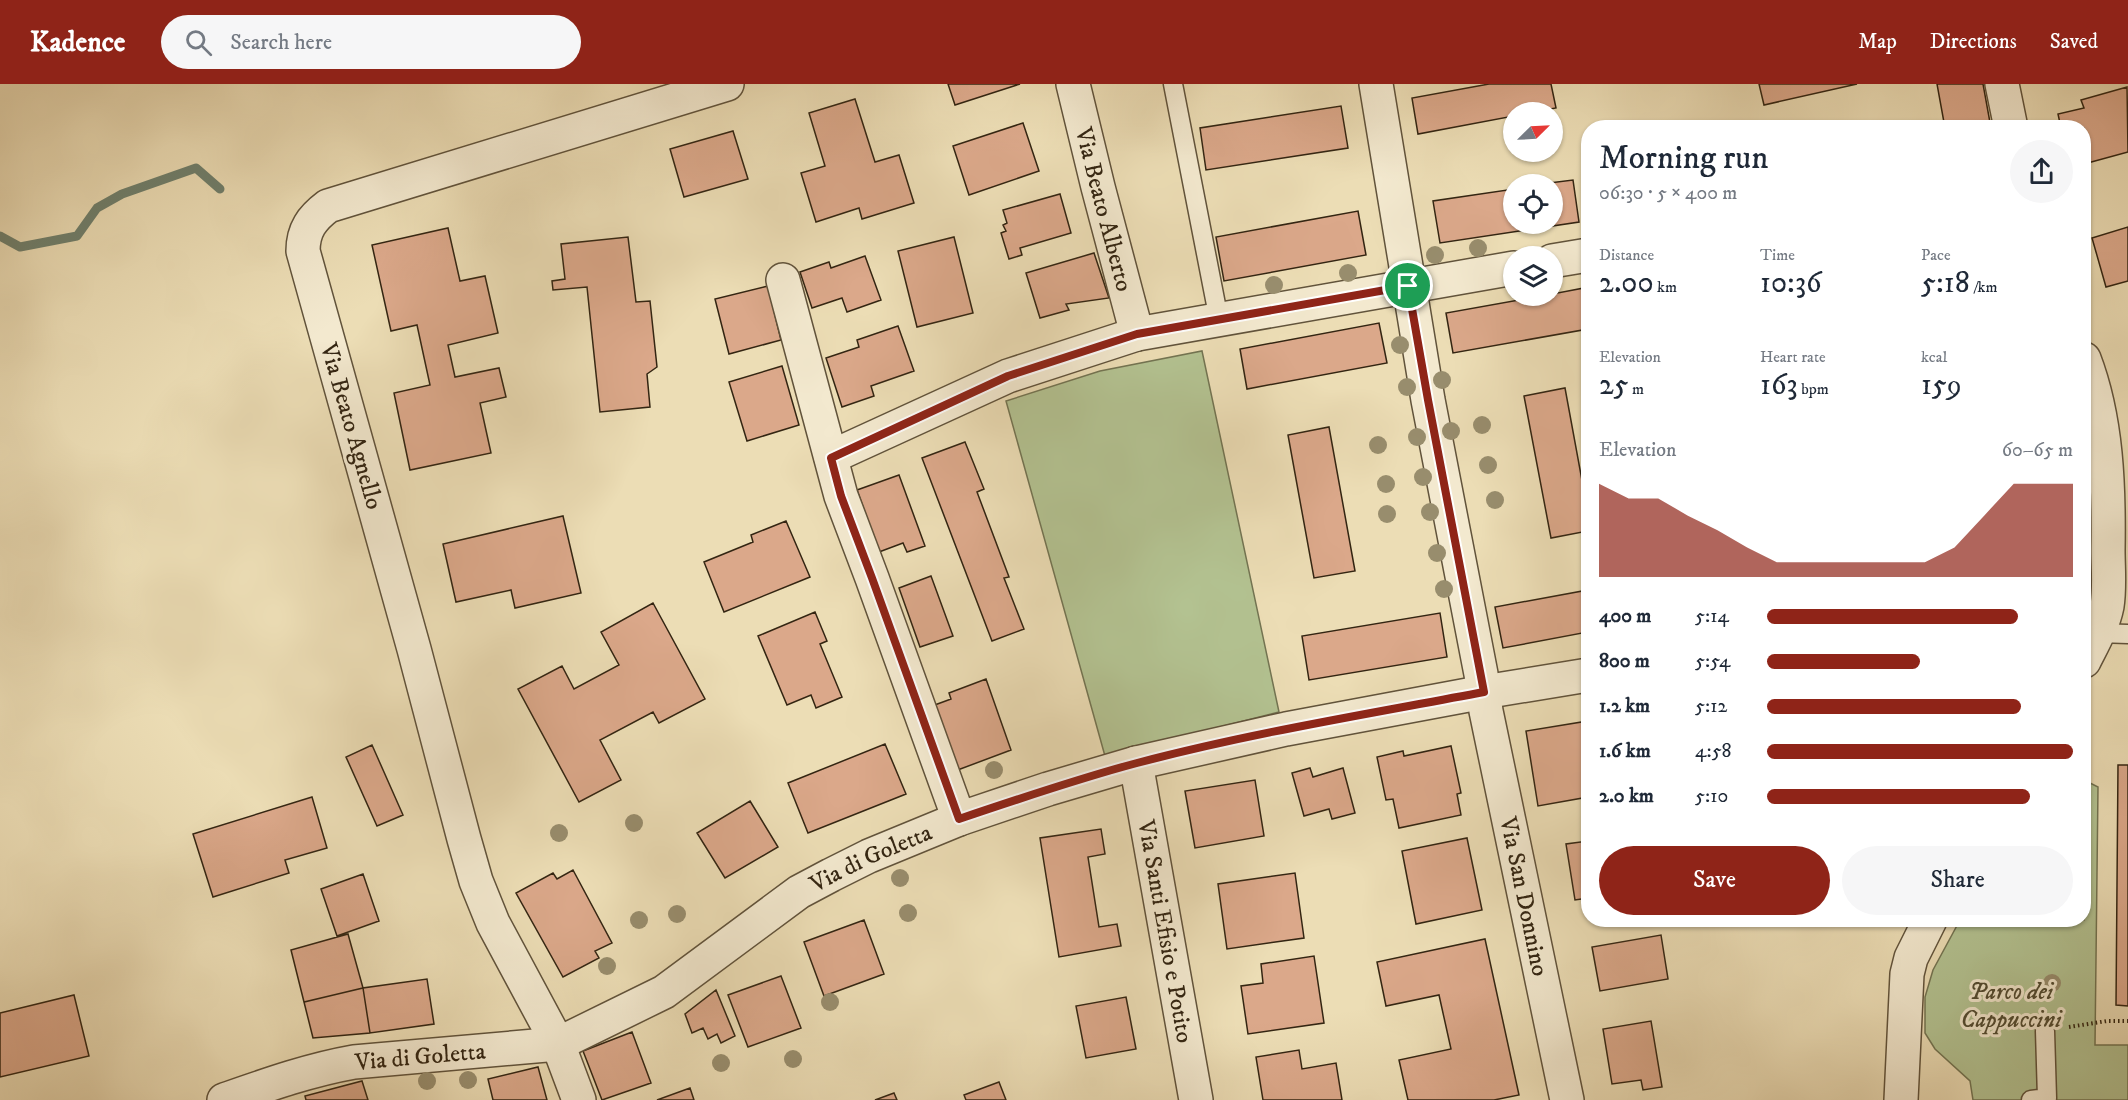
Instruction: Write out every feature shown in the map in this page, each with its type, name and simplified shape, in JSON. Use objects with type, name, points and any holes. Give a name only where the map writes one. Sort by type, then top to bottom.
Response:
[{"type":"street","name":"Via Beato Agnello","points":[[579,1100],[558,1044],[493,923],[477,881],[303,251],[303,240],[309,223],[328,206],[727,84]]},
{"type":"street","name":"Via Beato Alberto","points":[[1073,84],[1137,334]]},
{"type":"street","name":"Via San Donnino","points":[[1376,84],[1428,400],[1484,692],[1567,1100]]},
{"type":"street","points":[[2002,84],[2009,120]]},
{"type":"street","points":[[1563,259],[1581,256]]},
{"type":"street","points":[[831,458],[1008,376],[1137,334],[1503,270]]},
{"type":"street","points":[[783,280],[841,496],[959,819]]},
{"type":"street","points":[[2091,377],[2106,469],[2108,598],[2098,640]]},
{"type":"street","name":"Via di Goletta","points":[[224,1100],[324,1067],[354,1062],[558,1044],[664,992],[800,892],[820,880],[869,856],[959,819],[1048,789],[1136,763],[1286,729],[1581,676]]},
{"type":"street","name":"Via Santi Efisio e Potito","points":[[1136,763],[1196,1100]]},
{"type":"street","points":[[1901,1100],[1906,974],[1911,958],[1926,927]]},
{"type":"lane","points":[[1173,84],[1219,320]]},
{"type":"lane","points":[[2031,1100],[2047,1098],[2045,1031]]},
{"type":"path","points":[[2045,1031],[2107,1021],[2128,1022]]},
{"type":"green space","points":[[1202,351],[1279,712],[1105,756],[1006,401],[1100,371]]},
{"type":"green space","name":"Parco dei Cappuccini","points":[[2091,784],[2098,787],[2095,1045],[2128,1045],[2128,1100],[1973,1100],[1970,1081],[1935,1049],[1925,1033],[1925,997],[1933,970],[1956,927],[2091,927]]},
{"type":"building","points":[[948,84],[1020,84],[955,105]]},
{"type":"building","points":[[1489,84],[1551,84],[1555,102],[1503,102],[1503,118],[1418,134],[1412,98]]},
{"type":"building","points":[[1759,84],[1857,84],[1764,105]]},
{"type":"building","points":[[1937,84],[1983,84],[1990,120],[1944,120]]},
{"type":"building","points":[[2127,87],[2128,152],[2091,162],[2091,120],[2059,120],[2058,114],[2084,108],[2081,100]]},
{"type":"building","points":[[855,99],[875,162],[899,155],[914,203],[862,219],[859,208],[816,222],[801,173],[825,166],[809,113]]},
{"type":"building","points":[[1341,106],[1348,148],[1206,170],[1200,128]]},
{"type":"building","points":[[1023,123],[1039,171],[969,195],[953,146]]},
{"type":"building","points":[[733,131],[748,179],[684,197],[670,149]]},
{"type":"building","points":[[1573,180],[1579,222],[1563,224],[1563,181]]},
{"type":"building","points":[[1503,191],[1503,233],[1440,243],[1433,201]]},
{"type":"building","points":[[1060,194],[1071,233],[1020,248],[1022,255],[1009,259],[1001,233],[1006,231],[1003,225],[1007,223],[1003,210]]},
{"type":"building","points":[[1358,211],[1366,255],[1224,281],[1216,237]]},
{"type":"building","points":[[2128,227],[2128,281],[2106,287],[2092,238]]},
{"type":"building","points":[[448,228],[460,281],[485,276],[498,333],[448,345],[455,377],[499,368],[506,397],[480,403],[491,453],[410,470],[394,393],[430,385],[417,325],[391,331],[372,245]]},
{"type":"building","points":[[628,237],[636,302],[650,301],[657,367],[647,374],[650,407],[600,412],[587,287],[553,290],[552,281],[565,279],[561,244]]},
{"type":"building","points":[[954,237],[973,313],[917,327],[898,251]]},
{"type":"building","points":[[1094,253],[1109,298],[1066,304],[1069,310],[1040,318],[1026,273]]},
{"type":"building","points":[[865,256],[881,300],[847,312],[842,298],[812,308],[800,272],[829,262],[831,268]]},
{"type":"building","points":[[768,286],[781,340],[729,354],[715,299]]},
{"type":"building","points":[[1581,289],[1581,330],[1453,353],[1446,313],[1503,303],[1503,306],[1563,306],[1563,292]]},
{"type":"building","points":[[1379,323],[1387,363],[1247,389],[1240,349]]},
{"type":"building","points":[[898,326],[914,371],[871,386],[874,396],[842,407],[826,358],[859,347],[857,340]]},
{"type":"building","points":[[782,366],[799,425],[747,441],[729,382]]},
{"type":"building","points":[[1565,388],[1581,475],[1581,532],[1551,538],[1524,396]]},
{"type":"building","points":[[1329,427],[1355,571],[1314,578],[1288,435]]},
{"type":"building","points":[[965,442],[984,489],[977,492],[1009,577],[1004,578],[1024,629],[992,641],[922,458]]},
{"type":"building","points":[[899,475],[925,546],[907,552],[903,543],[879,552],[857,490]]},
{"type":"building","points":[[563,516],[581,593],[515,608],[511,590],[456,602],[443,544]]},
{"type":"building","points":[[786,521],[810,577],[724,612],[704,562],[753,542],[751,535]]},
{"type":"building","points":[[931,576],[953,636],[920,647],[899,588]]},
{"type":"building","points":[[1581,591],[1581,633],[1503,648],[1495,607]]},
{"type":"building","points":[[653,603],[705,699],[659,723],[653,712],[600,740],[621,780],[579,802],[518,689],[562,666],[574,689],[619,665],[601,632]]},
{"type":"building","points":[[815,612],[827,641],[820,644],[842,697],[816,708],[811,695],[787,705],[758,636]]},
{"type":"building","points":[[1440,613],[1447,657],[1309,680],[1302,636]]},
{"type":"building","points":[[986,679],[1011,750],[955,771],[932,706],[951,699],[949,693]]},
{"type":"building","points":[[1581,722],[1581,798],[1538,806],[1526,731]]},
{"type":"building","points":[[885,744],[906,794],[808,833],[788,783]]},
{"type":"building","points":[[372,745],[403,815],[377,826],[346,757]]},
{"type":"building","points":[[1451,746],[1461,793],[1457,794],[1461,815],[1399,828],[1393,799],[1386,800],[1377,757],[1403,751],[1404,756]]},
{"type":"building","points":[[2118,765],[2128,765],[2128,1006],[2116,1005]]},
{"type":"building","points":[[1310,768],[1313,777],[1343,768],[1355,813],[1332,819],[1329,809],[1304,816],[1292,773]]},
{"type":"building","points":[[1255,780],[1264,836],[1195,848],[1185,791]]},
{"type":"building","points":[[312,797],[327,848],[285,860],[289,873],[213,897],[193,834]]},
{"type":"building","points":[[750,801],[778,847],[725,878],[697,833]]},
{"type":"building","points":[[1101,829],[1105,854],[1088,857],[1099,927],[1117,924],[1121,946],[1059,957],[1040,838]]},
{"type":"building","points":[[1467,838],[1482,910],[1416,924],[1402,851]]},
{"type":"building","points":[[1581,842],[1581,899],[1575,900],[1566,844]]},
{"type":"building","points":[[573,870],[612,943],[595,951],[599,958],[563,977],[516,893],[553,873],[557,879]]},
{"type":"building","points":[[1295,873],[1304,938],[1227,949],[1218,884]]},
{"type":"building","points":[[363,874],[379,921],[337,936],[321,889]]},
{"type":"building","points":[[864,920],[884,974],[824,996],[804,942]]},
{"type":"building","points":[[348,934],[363,988],[304,1002],[291,950]]},
{"type":"building","points":[[1661,935],[1668,979],[1600,991],[1592,947]]},
{"type":"building","points":[[1485,939],[1519,1095],[1494,1100],[1408,1100],[1399,1060],[1451,1049],[1439,995],[1386,1006],[1377,962]]},
{"type":"building","points":[[1314,956],[1324,1023],[1248,1034],[1241,986],[1263,983],[1261,964]]},
{"type":"building","points":[[781,976],[801,1028],[748,1047],[728,995]]},
{"type":"building","points":[[427,979],[434,1024],[370,1033],[363,988]]},
{"type":"building","points":[[363,988],[370,1033],[313,1038],[304,1002]]},
{"type":"building","points":[[716,990],[735,1036],[721,1043],[717,1034],[708,1039],[703,1028],[692,1033],[685,1014]]},
{"type":"building","points":[[74,995],[89,1056],[0,1077],[0,1013]]},
{"type":"building","points":[[1126,997],[1136,1049],[1086,1058],[1076,1006]]},
{"type":"building","points":[[1651,1021],[1662,1087],[1643,1090],[1641,1080],[1612,1084],[1603,1029]]},
{"type":"building","points":[[632,1032],[651,1083],[602,1100],[583,1051]]},
{"type":"building","points":[[1299,1050],[1302,1069],[1336,1063],[1342,1100],[1263,1100],[1256,1057]]},
{"type":"building","points":[[538,1067],[547,1100],[493,1100],[488,1079]]},
{"type":"building","points":[[362,1081],[368,1100],[306,1100],[305,1096]]},
{"type":"building","points":[[999,1082],[1006,1100],[966,1100],[964,1095]]},
{"type":"building","points":[[690,1088],[694,1100],[657,1100]]},
{"type":"building","points":[[894,1093],[897,1100],[875,1100]]},
{"type":"waterway","points":[[0,236],[20,247],[77,236],[97,208],[122,194],[196,168],[220,189]]},
{"type":"route","points":[[1408,286],[1484,692],[1286,729],[1136,763],[959,819],[841,496],[831,458],[1008,376],[1137,334],[1408,286]]}]
